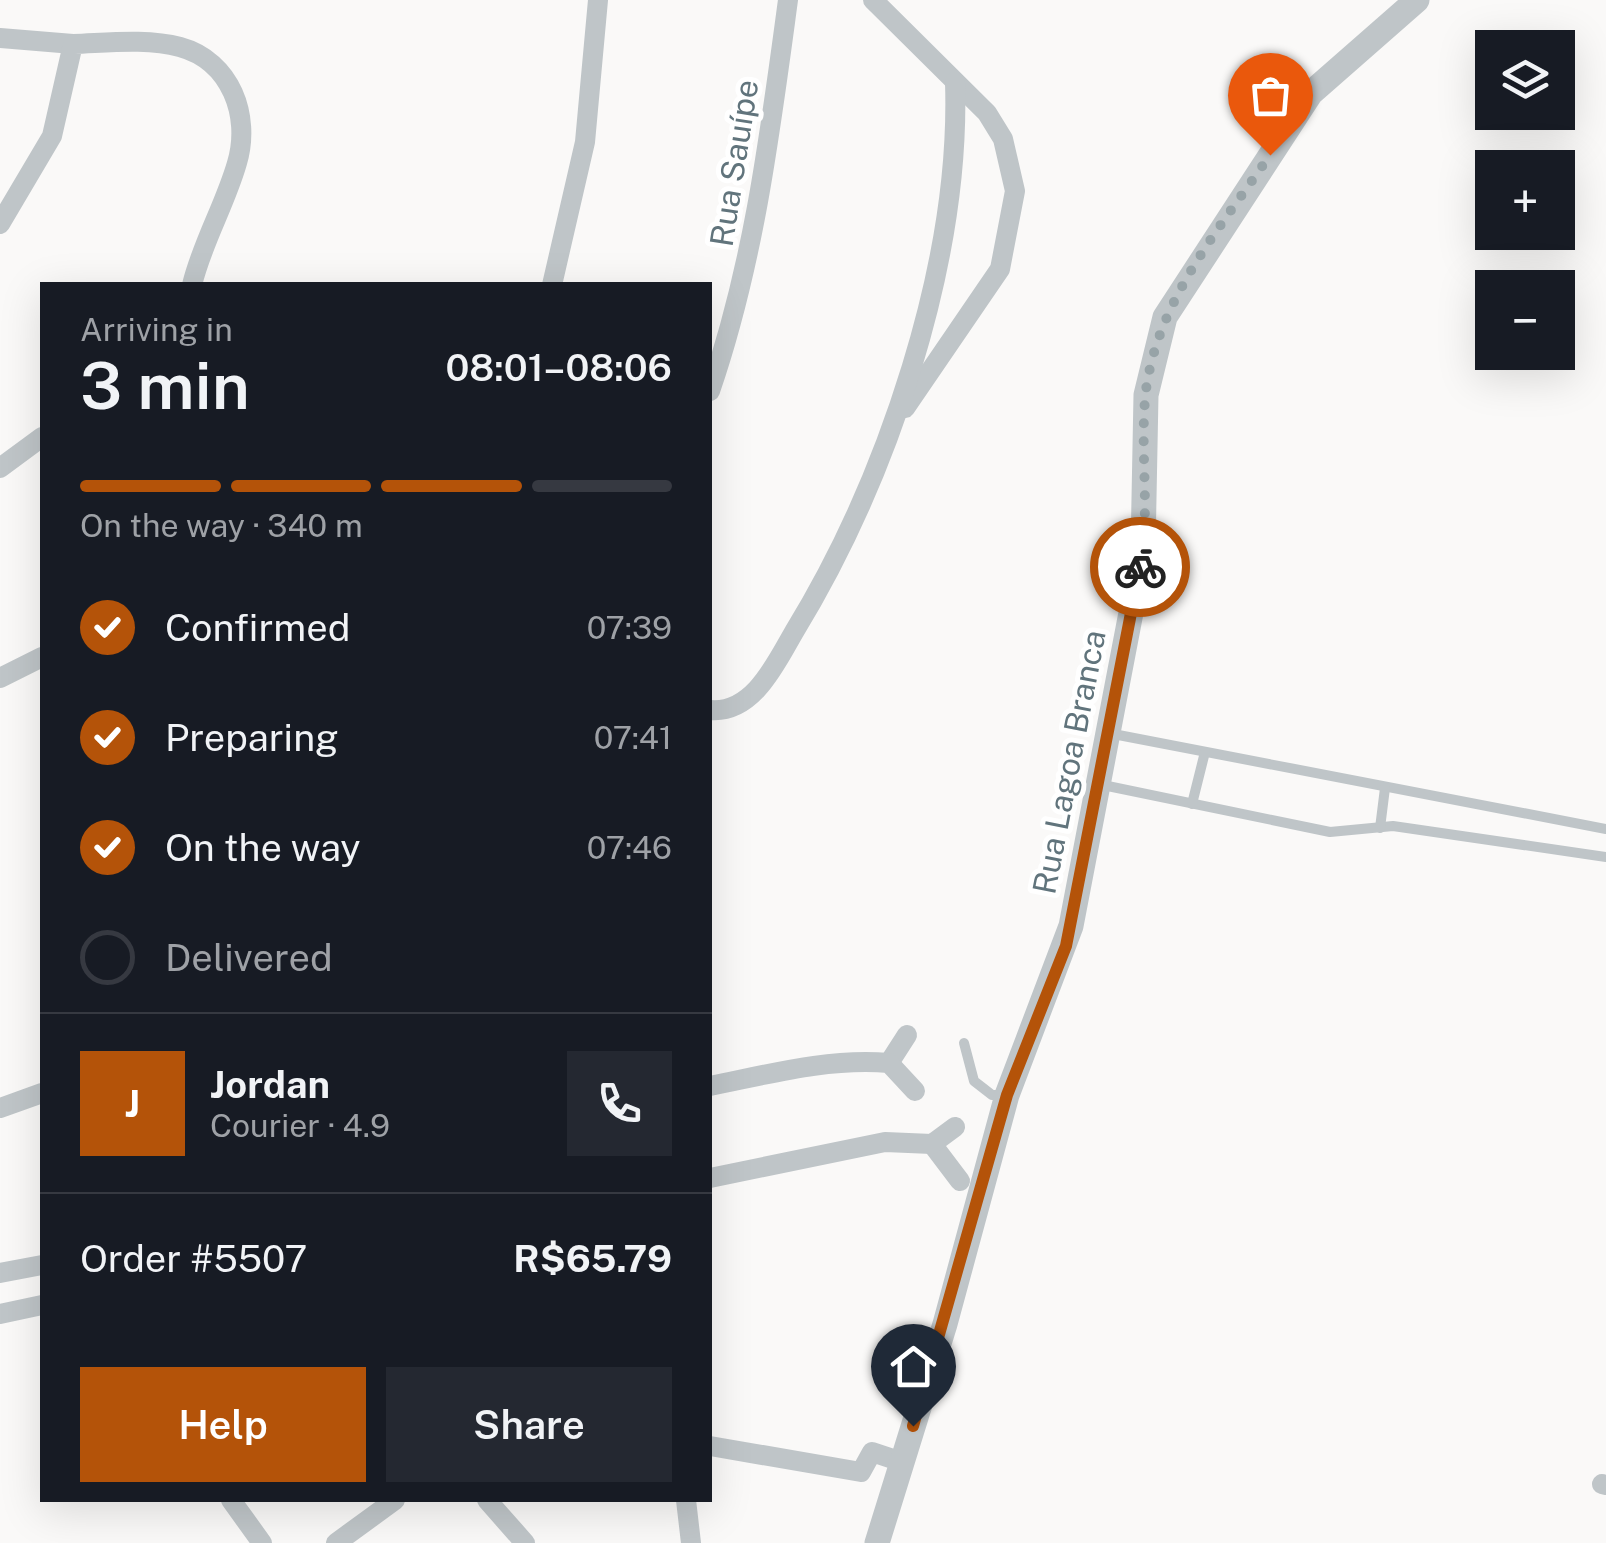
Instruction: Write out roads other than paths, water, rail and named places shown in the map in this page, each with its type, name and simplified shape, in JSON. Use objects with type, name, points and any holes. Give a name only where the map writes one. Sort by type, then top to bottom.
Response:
[{"type":"street","points":[[553,282],[585,142],[598,0]]},
{"type":"street","name":"Rua Sauípe","points":[[712,384],[746,271],[770,154],[788,0]]},
{"type":"street","points":[[872,0],[987,113],[1005,146],[1015,191],[1015,212],[1000,269],[896,422]]},
{"type":"street","name":"Rua Lagoa Branca","points":[[878,1543],[1007,1095],[1066,946],[1143,550],[1146,395],[1165,316],[1311,93],[1418,0]]},
{"type":"street","points":[[0,38],[179,46],[220,71],[231,87],[243,134],[238,160],[192,282]]},
{"type":"street","points":[[0,224],[52,136],[73,44]]},
{"type":"street","points":[[712,710],[736,706],[751,696],[778,659],[854,518],[896,422],[926,304],[957,134],[955,82]]},
{"type":"street","points":[[957,134],[982,130],[1005,146]]},
{"type":"street","points":[[926,304],[937,318],[966,320]]},
{"type":"street","points":[[0,468],[40,439]]},
{"type":"street","points":[[0,678],[40,658]]},
{"type":"street","points":[[888,1063],[907,1035]]},
{"type":"street","points":[[712,1086],[824,1063],[888,1063],[915,1091]]},
{"type":"street","points":[[0,1108],[40,1094]]},
{"type":"street","points":[[712,1178],[885,1142],[932,1144],[956,1127]]},
{"type":"street","points":[[932,1144],[960,1181]]},
{"type":"street","points":[[0,1273],[40,1265]]},
{"type":"street","points":[[0,1314],[40,1305]]},
{"type":"street","points":[[712,1446],[861,1472],[872,1452],[902,1462]]},
{"type":"street","points":[[232,1502],[262,1543]]},
{"type":"street","points":[[336,1543],[392,1502]]},
{"type":"street","points":[[489,1502],[525,1543]]},
{"type":"street","points":[[686,1502],[692,1543]]},
{"type":"lane","points":[[1107,732],[1606,828]]},
{"type":"lane","points":[[1192,804],[1205,752]]},
{"type":"lane","points":[[1097,784],[1330,832],[1380,828],[1434,831],[1606,857]]},
{"type":"lane","points":[[1380,828],[1385,788]]},
{"type":"lane","points":[[964,1043],[974,1080],[992,1096],[1007,1095]]}]
